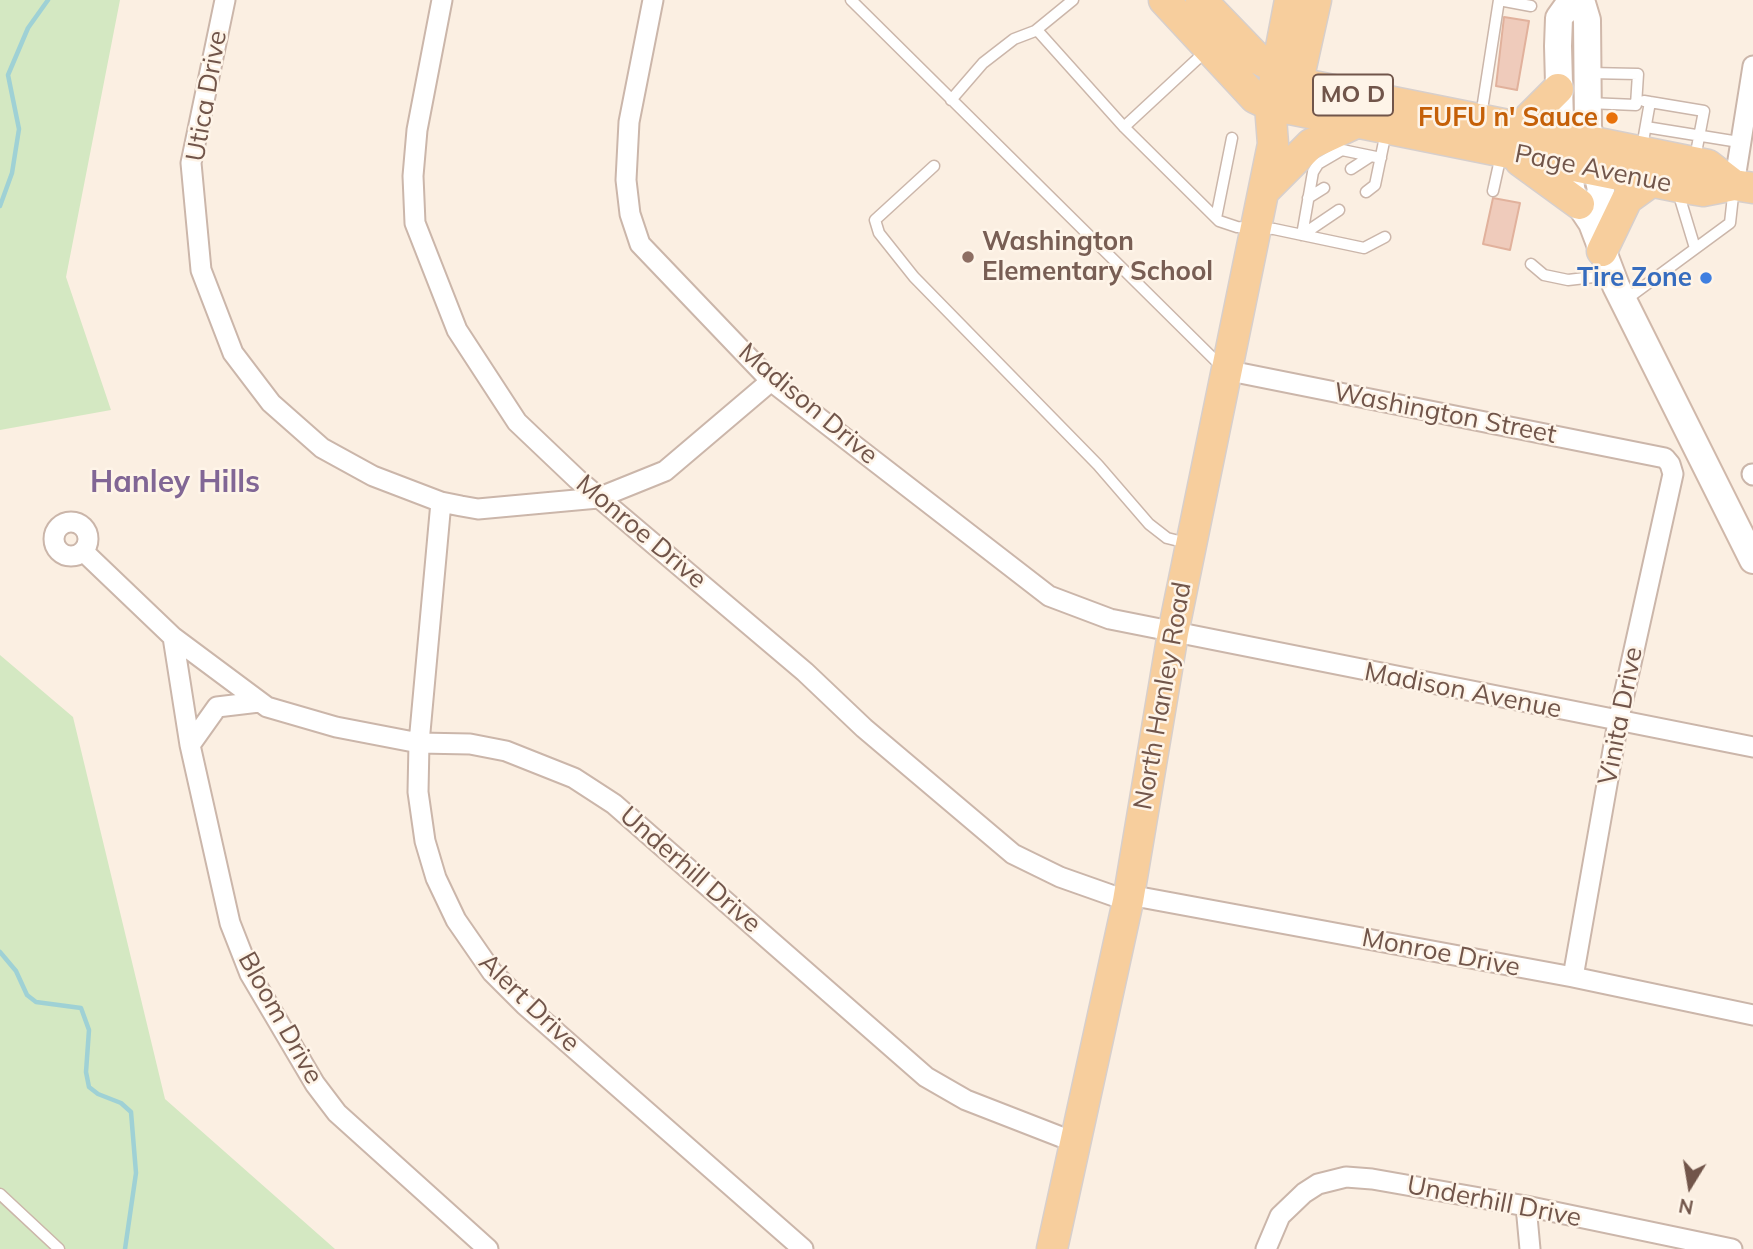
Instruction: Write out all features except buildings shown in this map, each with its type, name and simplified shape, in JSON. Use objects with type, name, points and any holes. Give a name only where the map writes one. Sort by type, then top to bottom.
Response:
[{"type":"main road","name":"Page Avenue","points":[[1164,0],[1255,97],[1281,108],[1502,151],[1643,139],[1697,149],[1708,165],[1743,187]]},
{"type":"main road","name":"Page Avenue","points":[[1201,0],[1241,44],[1320,88],[1520,127],[1573,147],[1597,170],[1703,191],[1743,187]]},
{"type":"main road","name":"North Hanley Road","points":[[1290,0],[1292,71]]},
{"type":"main road","name":"North Hanley Road","points":[[1052,1249],[1128,898],[1174,633],[1225,370],[1281,108],[1316,0]]},
{"type":"main road","points":[[1572,0],[1559,18],[1558,89],[1573,147],[1572,193],[1753,560]]},
{"type":"main road","points":[[1573,147],[1587,103],[1587,20],[1581,0]]},
{"type":"main road","points":[[1209,48],[1251,67],[1292,71]]},
{"type":"main road","points":[[1520,127],[1558,89]]},
{"type":"main road","points":[[1264,191],[1311,144],[1356,123]]},
{"type":"main road","points":[[1502,151],[1533,167],[1596,238]]},
{"type":"main road","points":[[1596,238],[1601,190],[1597,170]]},
{"type":"main road","points":[[1596,238],[1627,199],[1665,184]]},
{"type":"street","name":"Utica Drive","points":[[225,0],[191,163],[201,270],[233,353],[271,404],[322,448],[373,476],[441,502],[478,509],[598,498],[665,471],[771,380]]},
{"type":"street","name":"Monroe Drive","points":[[442,0],[417,130],[413,176],[415,223],[457,330],[517,422],[598,498],[795,663],[864,728],[1013,854],[1060,877],[1128,898],[1573,977],[1753,1014]]},
{"type":"street","name":"Madison Drive","points":[[653,0],[629,122],[626,180],[630,214],[640,244],[771,380],[1049,596],[1110,619],[1174,633]]},
{"type":"street","points":[[1743,187],[1739,142],[1753,66]]},
{"type":"street","name":"Washington Street","points":[[1225,370],[1665,458]]},
{"type":"street","name":"Vinita Drive","points":[[1573,977],[1618,722],[1673,474],[1665,458]]},
{"type":"street","name":"Alert Drive","points":[[441,502],[419,743],[418,792],[425,841],[436,878],[451,910],[479,955],[525,1004],[803,1249]]},
{"type":"street","name":"Underhill Drive","points":[[83,551],[173,637],[267,707],[336,727],[419,743],[470,744],[506,751],[574,778],[614,804],[926,1077],[966,1100],[1074,1142]]},
{"type":"street","name":"Madison Avenue","points":[[1174,633],[1753,747]]},
{"type":"street","name":"Bloom Drive","points":[[173,637],[190,745],[230,923],[250,974],[290,1043],[337,1113],[488,1249]]},
{"type":"street","name":"Underhill Drive","points":[[190,745],[217,707],[259,702]]},
{"type":"street","name":"Underhill Drive","points":[[1266,1249],[1280,1216],[1304,1193],[1318,1184],[1346,1177],[1372,1179],[1527,1206],[1732,1249]]},
{"type":"street","points":[[1527,1206],[1531,1249]]},
{"type":"lane","points":[[851,0],[1225,370]]},
{"type":"lane","points":[[951,100],[983,63],[1014,38],[1037,30],[1073,0]]},
{"type":"lane","points":[[1480,120],[1499,0],[1531,6]]},
{"type":"lane","points":[[1037,30],[1124,127],[1216,218],[1234,226],[1255,230],[1274,229],[1364,248],[1385,237]]},
{"type":"lane","points":[[1124,127],[1209,48]]},
{"type":"lane","points":[[1586,74],[1638,74],[1636,105],[1587,103]]},
{"type":"lane","points":[[1637,100],[1704,111],[1697,149],[1739,142]]},
{"type":"lane","points":[[1643,139],[1650,102]]},
{"type":"lane","points":[[1366,192],[1376,185],[1376,157],[1387,128]]},
{"type":"lane","points":[[1216,218],[1232,138]]},
{"type":"lane","points":[[1302,235],[1313,172],[1331,155],[1342,150],[1376,157]]},
{"type":"lane","points":[[1493,191],[1502,151]]},
{"type":"lane","points":[[1352,170],[1376,157]]},
{"type":"lane","points":[[934,166],[875,220],[879,233],[914,277],[1098,465],[1149,524],[1167,538],[1191,544]]},
{"type":"lane","points":[[1665,184],[1695,248]]},
{"type":"lane","points":[[1624,301],[1730,223],[1743,187]]},
{"type":"lane","points":[[1308,198],[1324,188]]},
{"type":"lane","points":[[1302,235],[1339,210]]},
{"type":"lane","points":[[1531,264],[1544,275],[1568,281],[1596,238]]},
{"type":"lane","points":[[0,1195],[59,1249]]},
{"type":"green space","points":[[0,0],[120,0],[66,277],[111,410],[0,430]]},
{"type":"green space","points":[[0,655],[73,717],[165,1099],[335,1249],[0,1249]]},
{"type":"waterway","points":[[0,206],[12,173],[19,129],[8,75],[28,28],[48,0]]},
{"type":"waterway","points":[[0,952],[16,971],[27,995],[36,1002],[81,1008],[89,1030],[86,1072],[89,1087],[98,1094],[121,1103],[131,1112],[136,1173],[125,1249]]},
{"type":"place","name":"FUFU n' Sauce","points":[[1612,118]]},
{"type":"place","name":"Washington Elementary School","points":[[968,257]]},
{"type":"place","name":"Tire Zone","points":[[1706,278]]},
{"type":"district","name":"Hanley Hills","points":[[175,483]]}]
